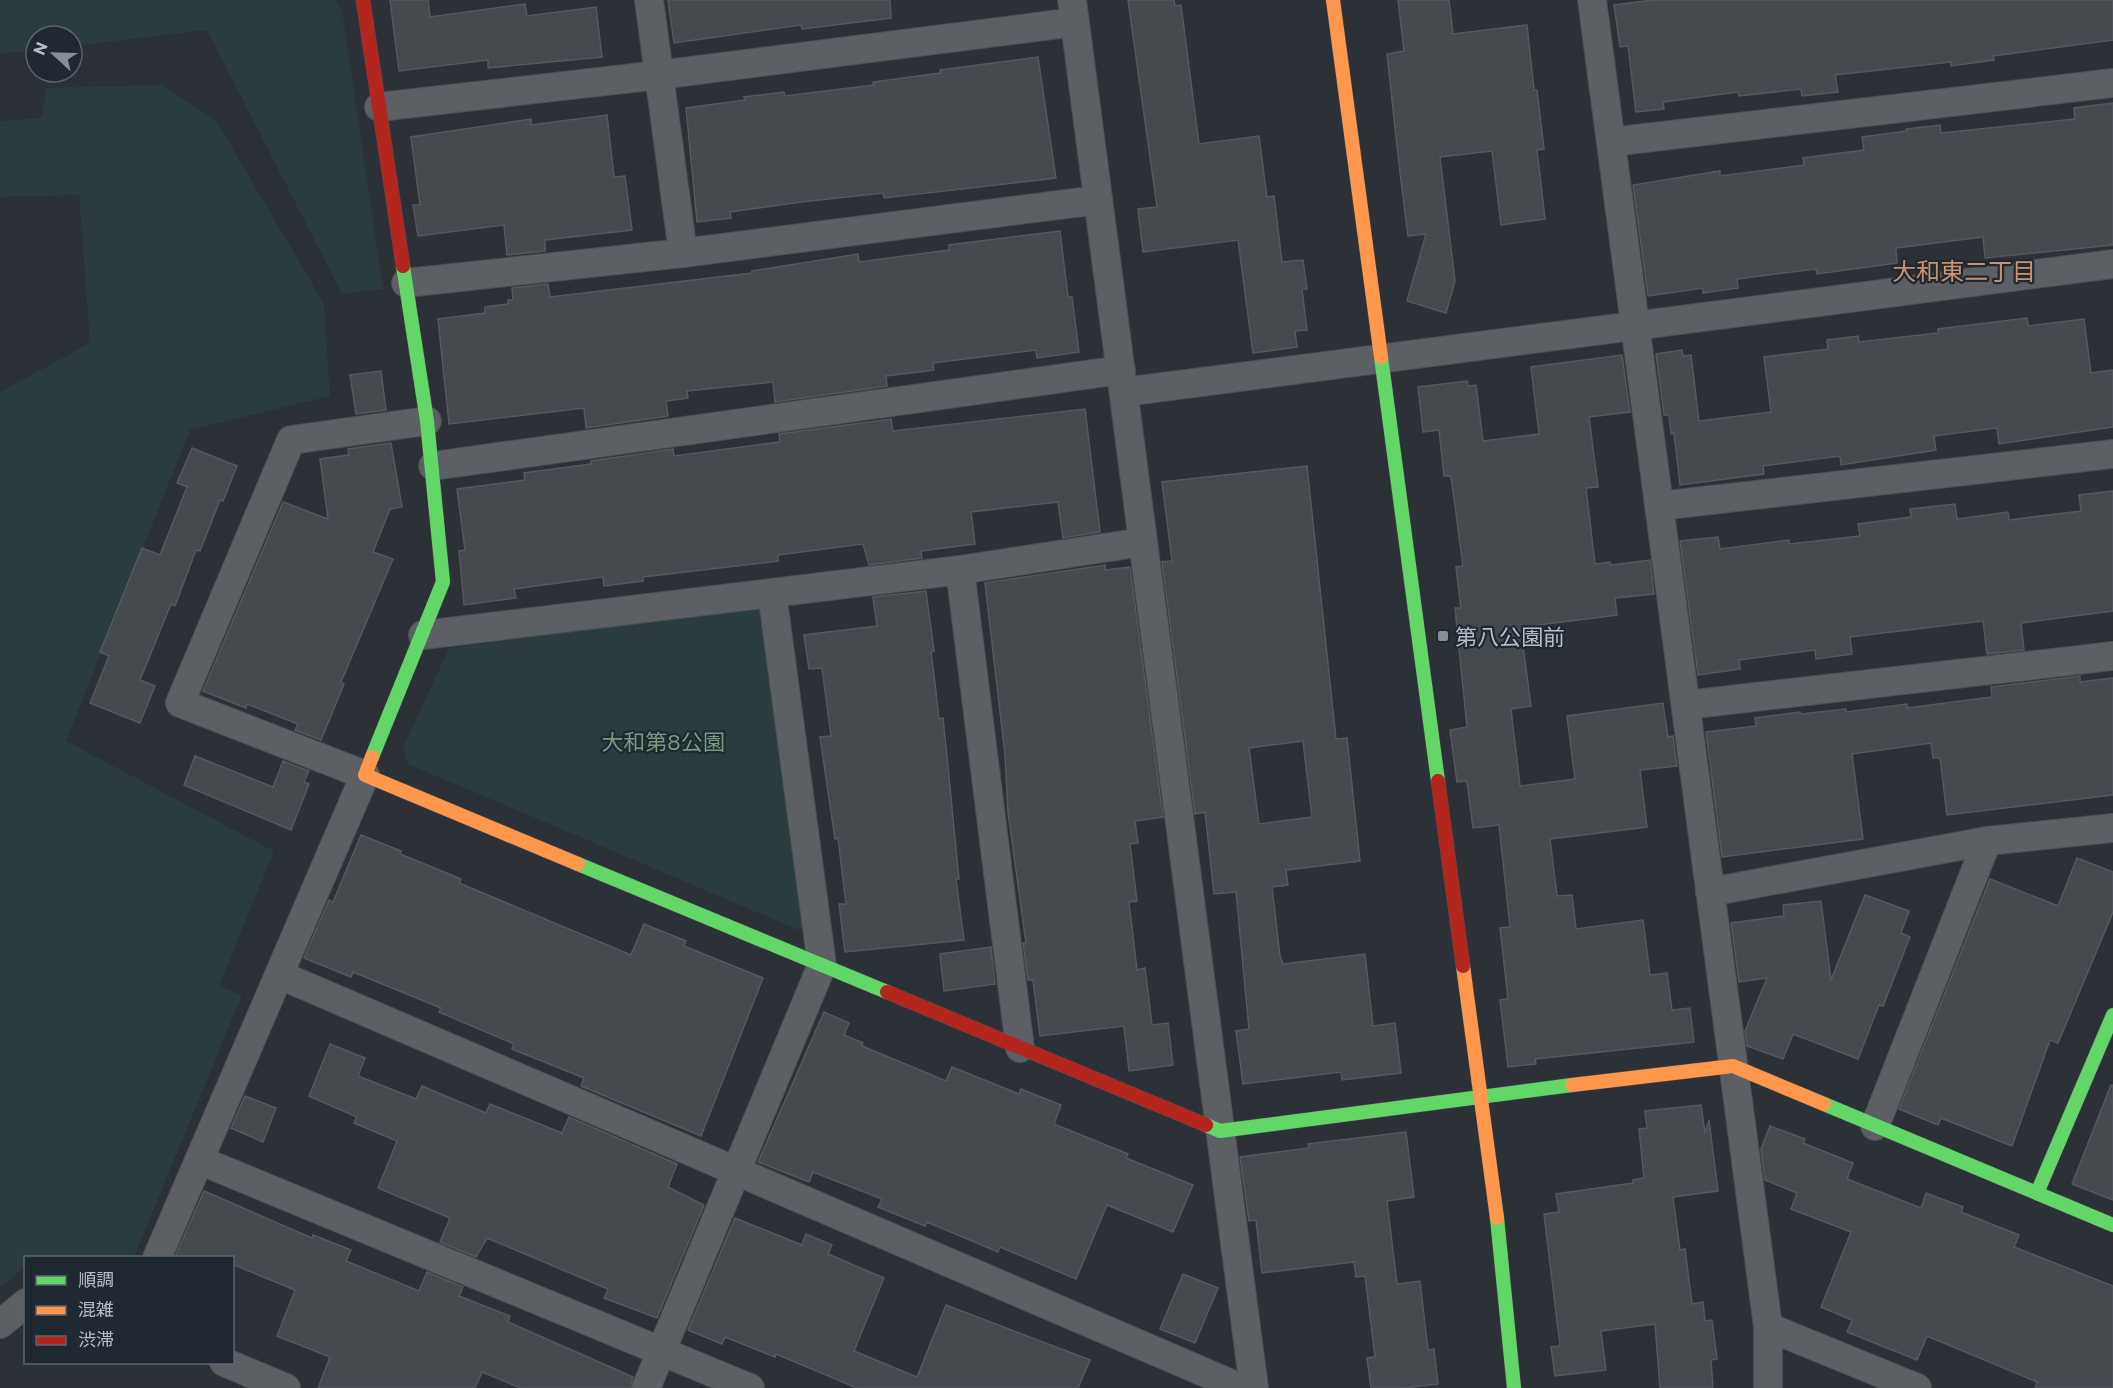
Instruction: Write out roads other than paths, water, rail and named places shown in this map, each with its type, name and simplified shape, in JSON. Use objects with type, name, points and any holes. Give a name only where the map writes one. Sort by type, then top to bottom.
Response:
[{"type":"street","points":[[157,1256],[280,975],[444,582],[427,421],[363,0]]},
{"type":"street","points":[[649,0],[682,253]]},
{"type":"street","points":[[1333,0],[1481,1095],[1497,1218],[1514,1388]]},
{"type":"street","points":[[1592,0],[1768,1327],[1768,1388]]},
{"type":"street","points":[[379,106],[659,75],[1074,11],[1254,1388]]},
{"type":"street","points":[[1611,142],[2113,83]]},
{"type":"street","points":[[406,283],[682,253],[1098,200]]},
{"type":"street","points":[[433,466],[1122,381],[1381,359],[2113,264]]},
{"type":"street","points":[[427,421],[291,440],[180,703],[365,775],[1220,1131],[1481,1095],[1733,1066],[2113,1225]]},
{"type":"street","points":[[1659,506],[2113,454]]},
{"type":"street","points":[[423,636],[960,570],[1143,542]]},
{"type":"street","points":[[960,570],[1020,1048]]},
{"type":"street","points":[[646,1388],[822,965],[772,593]]},
{"type":"street","points":[[1686,705],[2113,656]]},
{"type":"street","points":[[1710,892],[1987,841],[2113,828]]},
{"type":"street","points":[[1875,1126],[1987,841]]},
{"type":"street","points":[[280,975],[1241,1388]]},
{"type":"street","points":[[2037,1193],[2113,1015]]},
{"type":"street","points":[[199,1160],[750,1388]]},
{"type":"street","points":[[0,1324],[24,1305]]},
{"type":"street","points":[[1768,1327],[1917,1388]]},
{"type":"street","points":[[229,1364],[286,1388]]},
{"type":"place","name":"第八公園前","points":[[1443,636]]},
{"type":"district","name":"大和東二丁目","points":[[1964,270]]},
{"type":"park label","name":"大和第8公園","points":[[663,741]]}]
